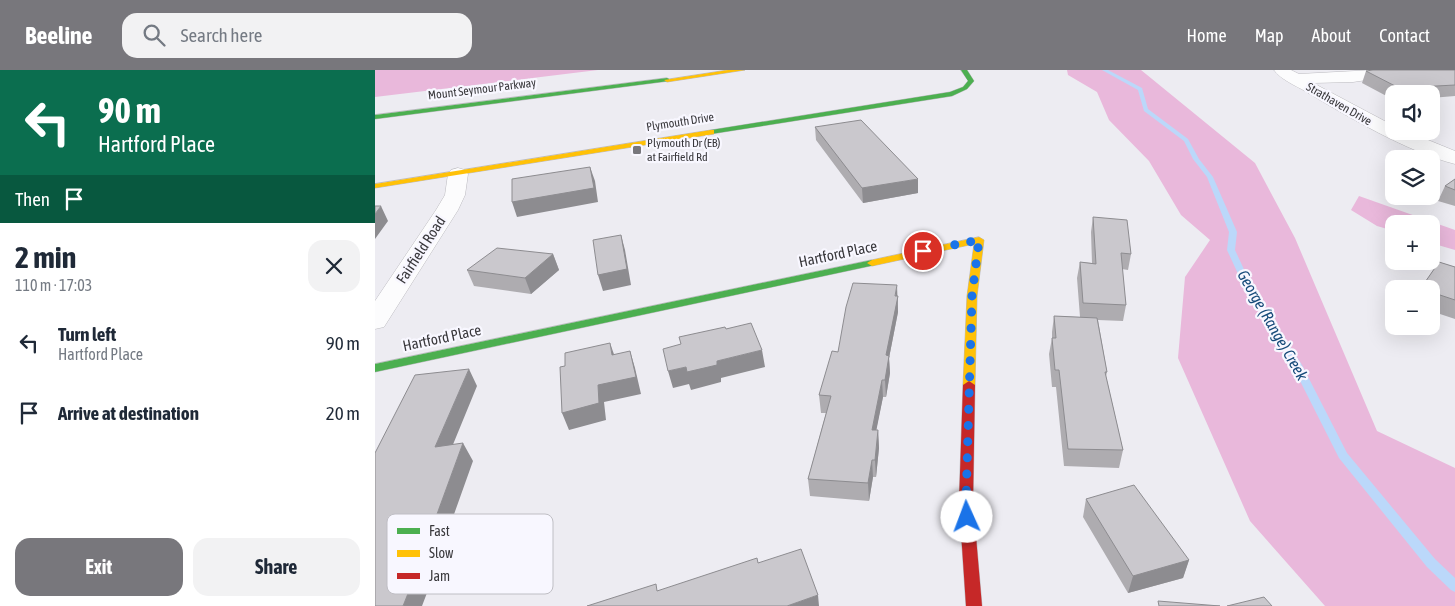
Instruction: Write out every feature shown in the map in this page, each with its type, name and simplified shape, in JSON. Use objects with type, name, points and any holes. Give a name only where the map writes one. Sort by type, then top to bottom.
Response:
[{"type":"street","name":"Mount Seymour Parkway","points":[[375,106],[669,70]]},
{"type":"street","name":"Mount Seymour Parkway","points":[[375,117],[742,70]]},
{"type":"street","name":"Plymouth Drive","points":[[375,186],[459,174],[569,153],[938,97],[959,92],[969,85],[971,81],[964,70]]},
{"type":"street","points":[[1289,74],[1353,77],[1409,70]]},
{"type":"street","name":"Strathaven Drive","points":[[1289,74],[1357,116],[1389,132],[1455,158]]},
{"type":"street","name":"Fairfield Road","points":[[375,322],[447,210],[455,195],[459,174]]},
{"type":"street","name":"Hartford Place","points":[[375,368],[979,240],[972,296],[966,502],[974,606]]},
{"type":"shaded area","points":[[375,70],[598,70],[375,97]]},
{"type":"shaded area","points":[[1067,70],[1141,70],[1255,163],[1295,238],[1377,431],[1455,468],[1455,606],[1325,606],[1250,521],[1178,358],[1185,277],[1210,240],[1181,215],[1149,161],[1109,120],[1097,92],[1068,75]]},
{"type":"shaded area","points":[[1359,196],[1413,215],[1385,215],[1385,228],[1377,226],[1351,210]]},
{"type":"shaded area","points":[[1440,225],[1455,230],[1455,250],[1440,246]]},
{"type":"building","points":[[1455,70],[1455,85],[1393,85],[1366,71]]},
{"type":"building","points":[[861,120],[918,179],[862,188],[815,127]]},
{"type":"building","points":[[590,167],[594,188],[512,202],[512,179]]},
{"type":"building","points":[[1455,179],[1455,190],[1445,186]]},
{"type":"building","points":[[375,206],[381,206],[375,214]]},
{"type":"building","points":[[1093,217],[1127,220],[1131,254],[1121,253],[1126,305],[1083,303],[1080,262],[1096,264]]},
{"type":"building","points":[[621,235],[627,269],[598,275],[593,240]]},
{"type":"building","points":[[497,248],[553,254],[525,278],[467,270]]},
{"type":"building","points":[[1440,262],[1455,267],[1455,300],[1440,295],[1440,280],[1427,280],[1433,270],[1440,270]]},
{"type":"building","points":[[853,283],[897,285],[895,296],[898,296],[886,355],[889,356],[885,380],[882,380],[872,430],[878,430],[875,460],[872,460],[868,483],[808,479],[831,396],[819,395],[832,351],[838,352],[846,307]]},
{"type":"building","points":[[1054,316],[1097,318],[1107,372],[1105,372],[1123,450],[1068,449],[1059,370],[1055,370],[1052,338],[1056,338]]},
{"type":"building","points":[[751,323],[762,350],[717,361],[717,365],[687,372],[686,367],[668,371],[663,349],[681,344],[679,337]]},
{"type":"building","points":[[610,343],[612,355],[630,351],[636,377],[598,385],[599,403],[562,413],[560,367],[565,366],[565,353]]},
{"type":"building","points":[[469,369],[435,447],[463,443],[437,514],[387,514],[387,594],[408,594],[403,606],[375,606],[375,453],[415,375]]},
{"type":"building","points":[[1134,485],[1189,560],[1133,576],[1086,499]]},
{"type":"building","points":[[801,549],[818,595],[787,606],[587,606],[656,584],[657,591],[757,558],[758,563]]},
{"type":"building","points":[[1264,597],[1272,606],[1227,606]]},
{"type":"building","points":[[1158,601],[1220,606],[1159,606]]},
{"type":"waterway","name":"George (Range) Creek","points":[[1104,70],[1140,89],[1146,110],[1186,140],[1196,159],[1210,177],[1233,232],[1231,250],[1250,291],[1297,365],[1343,455],[1431,563],[1455,586]]},
{"type":"traffic: fast","points":[[711,132],[952,94],[965,88],[971,81],[964,70]]},
{"type":"traffic: fast","points":[[375,117],[667,80]]},
{"type":"traffic: fast","points":[[375,368],[872,263]]},
{"type":"traffic: slow","points":[[667,80],[742,70]]},
{"type":"traffic: slow","points":[[375,186],[711,132]]},
{"type":"traffic: slow","points":[[872,263],[979,240],[972,296],[969,385]]},
{"type":"traffic: jam","points":[[969,385],[966,502],[974,606]]},
{"type":"place","name":"Plymouth Dr (EB) at Fairfield Rd","points":[[637,150]]},
{"type":"route","points":[[923,251],[979,240],[972,296],[967,517]]}]
